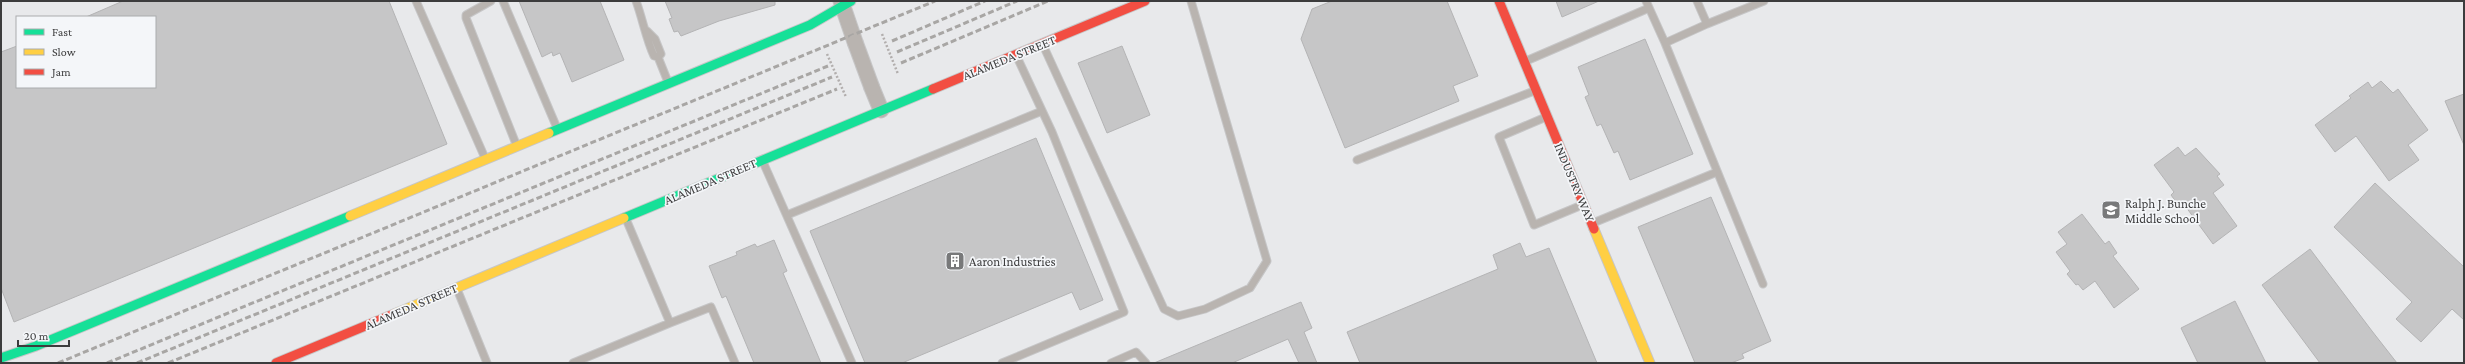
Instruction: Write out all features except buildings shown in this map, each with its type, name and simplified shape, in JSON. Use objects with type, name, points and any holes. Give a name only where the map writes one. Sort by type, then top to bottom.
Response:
[{"type":"street","name":"ALAMEDA STREET","points":[[276,363],[1145,1]]},
{"type":"street","name":"INDUSTRY WAY","points":[[1499,1],[1650,363]]},
{"type":"street","points":[[1,358],[36,346],[815,23],[845,3],[855,42],[881,110]]},
{"type":"lane","points":[[416,1],[486,160]]},
{"type":"lane","points":[[491,1],[478,6],[466,15],[466,18],[517,147]]},
{"type":"lane","points":[[503,1],[557,130]]},
{"type":"lane","points":[[636,1],[647,31],[655,39],[661,54],[658,58],[669,84]]},
{"type":"lane","points":[[1042,43],[1164,310],[1178,316],[1205,309],[1250,288],[1267,261],[1191,1]]},
{"type":"lane","points":[[1697,1],[1706,24]]},
{"type":"lane","points":[[1665,43],[1706,24],[1764,1]]},
{"type":"lane","points":[[1524,61],[1648,5],[1665,43],[1763,284]]},
{"type":"lane","points":[[1002,363],[1124,312],[1042,111],[1016,54]]},
{"type":"lane","points":[[1356,160],[1536,90]]},
{"type":"lane","points":[[787,216],[1042,111]]},
{"type":"lane","points":[[1547,117],[1499,137],[1534,225],[1584,204]]},
{"type":"lane","points":[[762,160],[852,363]]},
{"type":"lane","points":[[1592,223],[1717,172]]},
{"type":"lane","points":[[625,217],[670,323]]},
{"type":"lane","points":[[456,288],[487,363]]},
{"type":"lane","points":[[572,363],[711,307],[735,363]]},
{"type":"lane","points":[[1111,363],[1136,352],[1146,363]]},
{"type":"path","points":[[882,34],[898,74]]},
{"type":"path","points":[[827,54],[846,97]]},
{"type":"railway","points":[[58,363],[935,1]]},
{"type":"railway","points":[[892,41],[985,1]]},
{"type":"railway","points":[[897,52],[1017,1]]},
{"type":"railway","points":[[901,63],[1048,1]]},
{"type":"railway","points":[[107,363],[828,66]]},
{"type":"railway","points":[[137,363],[832,77]]},
{"type":"railway","points":[[168,363],[837,89]]},
{"type":"traffic: fast","points":[[549,133],[810,25],[851,1]]},
{"type":"traffic: fast","points":[[624,218],[933,89]]},
{"type":"traffic: fast","points":[[1,358],[36,346],[350,216]]},
{"type":"traffic: slow","points":[[350,216],[549,133]]},
{"type":"traffic: slow","points":[[394,314],[624,218]]},
{"type":"traffic: slow","points":[[1594,229],[1650,363]]},
{"type":"traffic: jam","points":[[933,89],[1145,1]]},
{"type":"traffic: jam","points":[[1499,1],[1594,229]]},
{"type":"traffic: jam","points":[[276,363],[394,314]]},
{"type":"place","name":"Ralph J. Bunche Middle School","points":[[2111,210]]},
{"type":"place","name":"Aaron Industries","points":[[955,261]]}]
